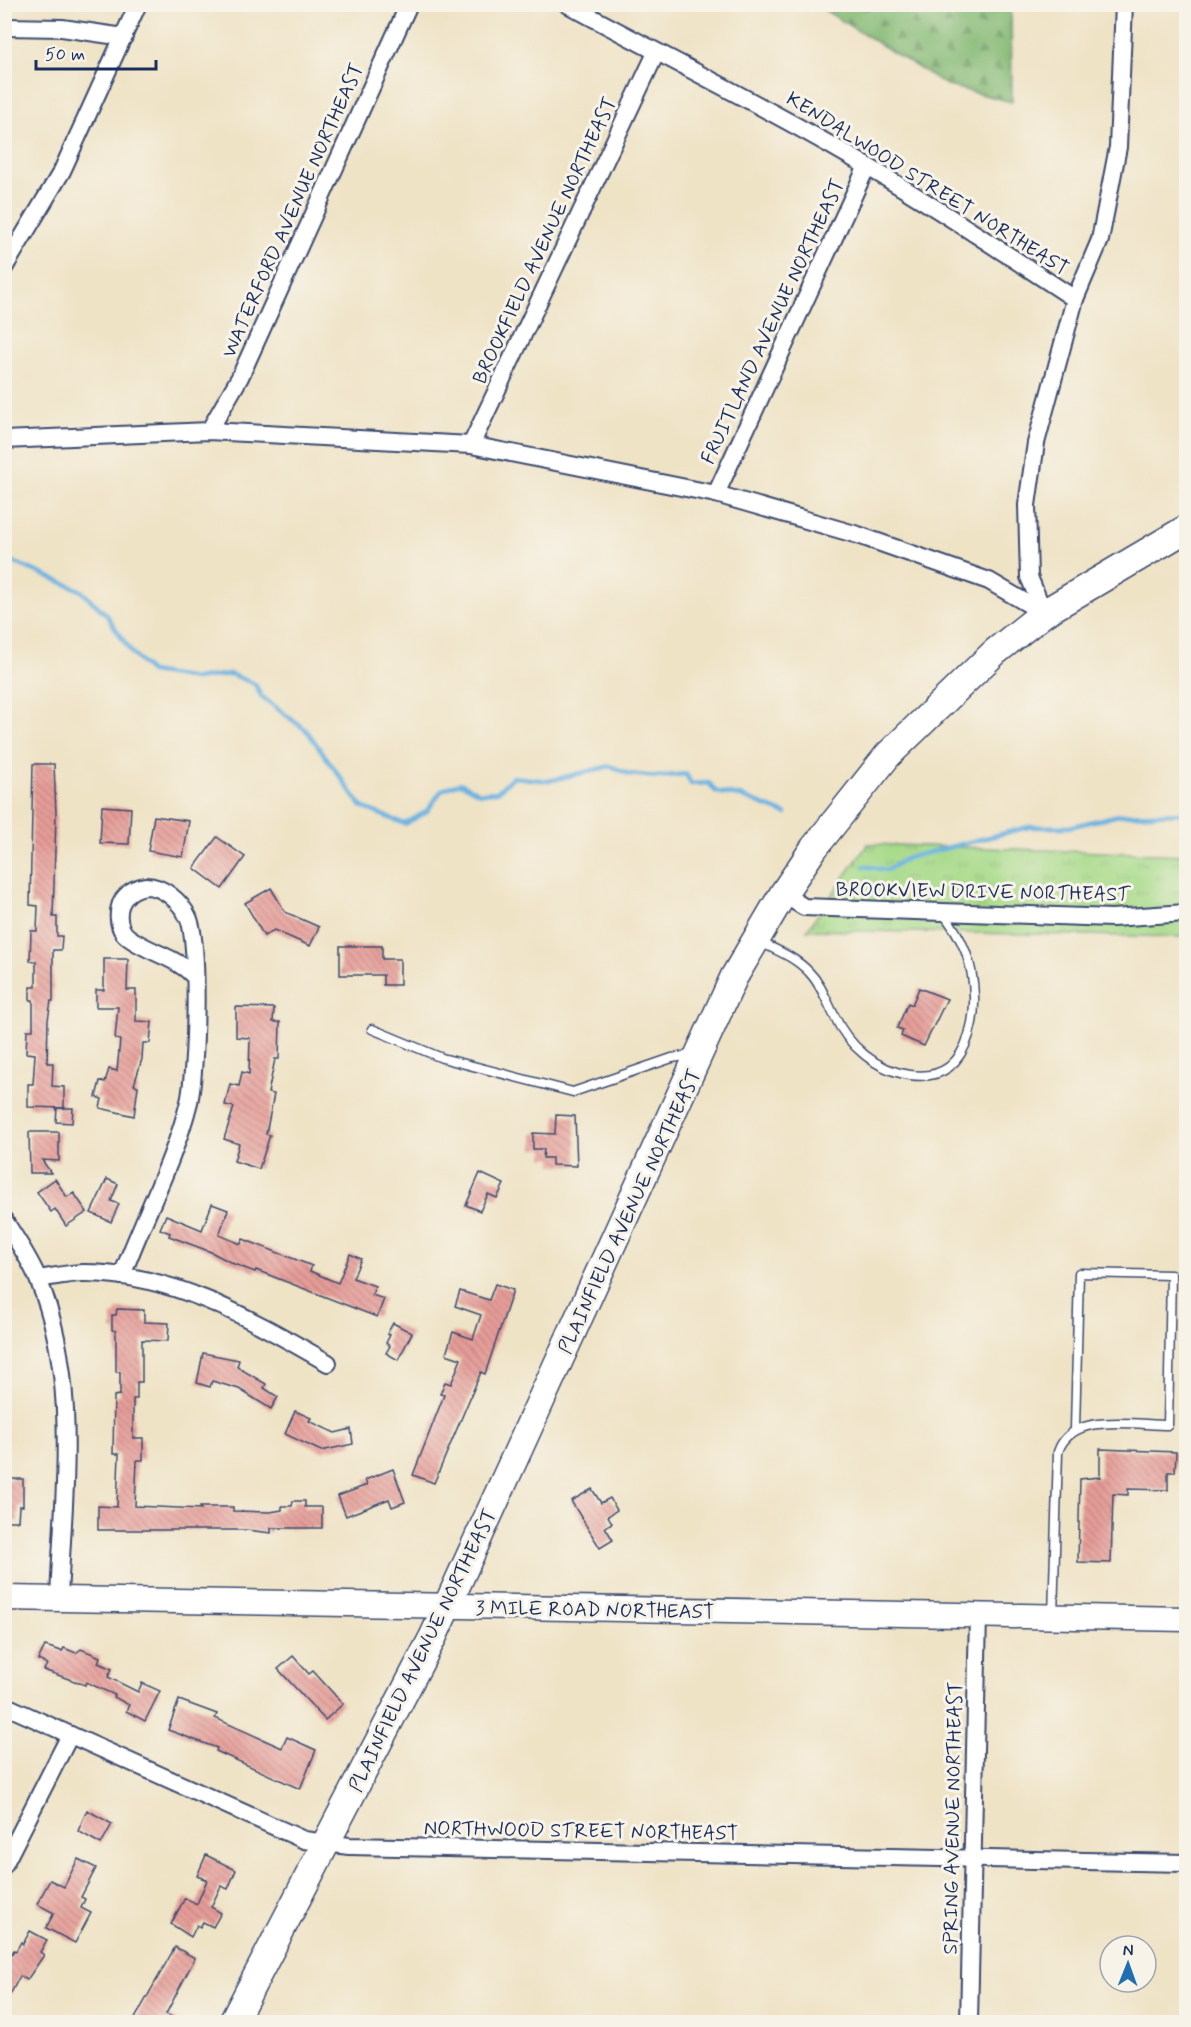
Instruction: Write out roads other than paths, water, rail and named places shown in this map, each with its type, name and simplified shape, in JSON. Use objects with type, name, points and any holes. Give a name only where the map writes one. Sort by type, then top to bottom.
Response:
[{"type":"main road","name":"PLAINFIELD AVENUE NORTHEAST","points":[[233,2022],[433,1637],[701,1054],[734,977],[783,894],[814,848],[888,755],[995,652],[1044,613],[1186,529]]},
{"type":"main road","name":"3 MILE ROAD NORTHEAST","points":[[4,1598],[1186,1619]]},
{"type":"street","points":[[4,268],[63,171],[138,4]]},
{"type":"street","name":"WATERFORD AVENUE NORTHEAST","points":[[209,431],[240,377],[409,4]]},
{"type":"street","name":"KENDALWOOD STREET NORTHEAST","points":[[567,4],[656,53],[744,96],[867,166],[1075,299]]},
{"type":"street","points":[[1044,613],[1029,578],[1026,505],[1036,443],[1075,299],[1100,240],[1118,147],[1124,4]]},
{"type":"street","points":[[4,27],[62,28],[124,37]]},
{"type":"street","name":"BROOKFIELD AVENUE NORTHEAST","points":[[471,445],[656,53]]},
{"type":"street","name":"FRUITLAND AVENUE NORTHEAST","points":[[716,494],[867,166]]},
{"type":"street","points":[[4,440],[209,431],[471,445],[716,494],[858,535],[989,581],[1044,613]]},
{"type":"street","points":[[122,1276],[183,1124],[193,1068],[194,976],[194,941],[189,918],[180,905],[156,888],[144,886],[134,889],[124,897],[119,908],[119,920],[125,935],[184,966],[194,976]]},
{"type":"street","name":"BROOKVIEW DRIVE NORTHEAST","points":[[783,894],[804,908],[1112,918],[1186,913]]},
{"type":"street","points":[[4,1220],[38,1279],[64,1372],[66,1418],[59,1599]]},
{"type":"street","points":[[38,1279],[83,1273],[122,1276],[175,1287],[249,1319],[328,1363]]},
{"type":"street","name":"SPRING AVENUE NORTHEAST","points":[[969,2022],[978,1615]]},
{"type":"street","name":"NORTHWOOD STREET NORTHEAST","points":[[4,1705],[304,1840],[326,1843],[361,1847],[1186,1863]]},
{"type":"street","points":[[4,1864],[70,1735]]},
{"type":"lane","points":[[756,940],[788,956],[807,969],[820,986],[844,1034],[866,1057],[897,1073],[928,1076],[944,1071],[960,1055],[971,1025],[974,1002],[971,962],[966,947],[942,912]]},
{"type":"lane","points":[[372,1029],[442,1058],[573,1092],[672,1058],[701,1054]]},
{"type":"lane","points":[[1053,1616],[1058,1452],[1064,1437],[1075,1428],[1091,1424],[1168,1425],[1171,1275],[1078,1273],[1075,1428]]},
{"type":"waterway","points":[[4,558],[80,590],[106,614],[132,653],[150,672],[195,679],[230,674],[255,684],[261,696],[307,731],[362,807],[405,824],[427,811],[442,790],[460,783],[480,793],[497,792],[513,777],[549,781],[610,766],[629,774],[657,777],[686,774],[691,784],[709,783],[716,792],[740,796],[786,814]]},
{"type":"waterway","points":[[864,866],[887,870],[907,858],[1029,827],[1069,827],[1119,815],[1186,813]]}]
